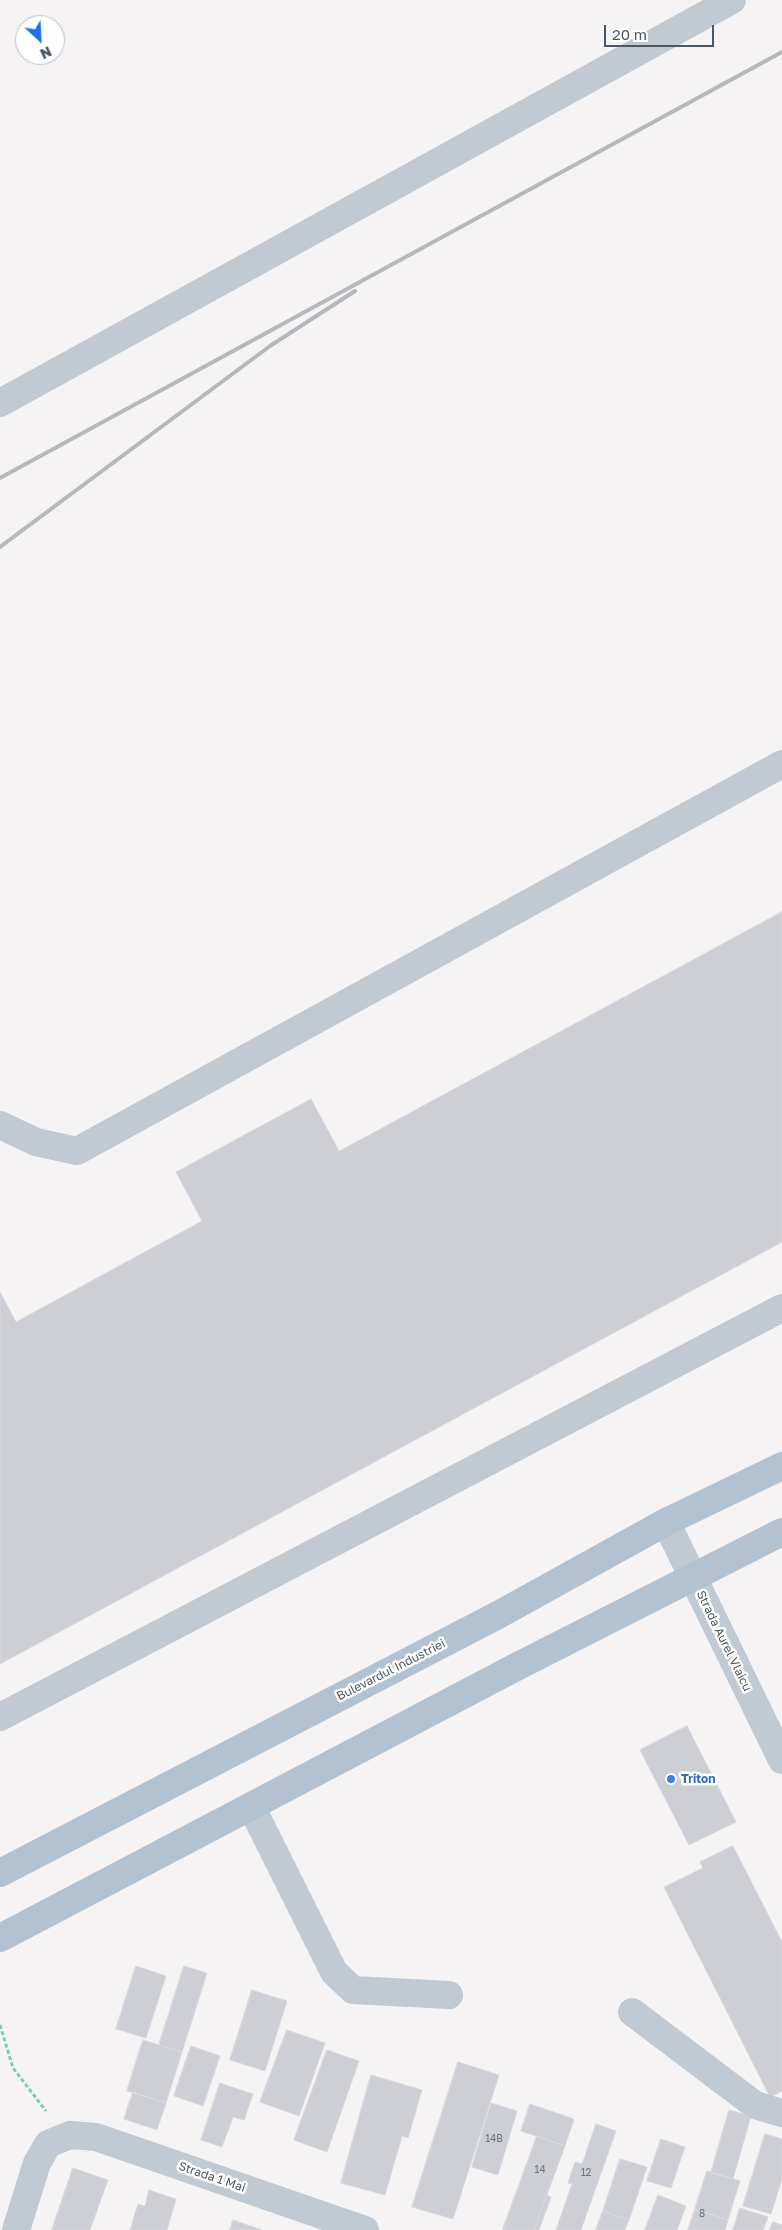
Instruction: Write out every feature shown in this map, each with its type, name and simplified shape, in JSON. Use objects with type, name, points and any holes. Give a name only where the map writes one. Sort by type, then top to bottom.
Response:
[{"type":"main road","name":"Bulevardul Industriei","points":[[0,1873],[498,1615],[666,1522],[782,1466]]},
{"type":"main road","points":[[0,1938],[518,1666],[782,1532]]},
{"type":"street","points":[[0,403],[732,0]]},
{"type":"street","points":[[0,1125],[36,1142],[77,1151],[782,764]]},
{"type":"street","points":[[0,1717],[782,1308]]},
{"type":"street","name":"Strada Aurel Vlaicu","points":[[666,1522],[782,1760]]},
{"type":"street","points":[[252,1806],[334,1972],[340,1978],[353,1990],[449,1995]]},
{"type":"street","points":[[632,2012],[755,2105],[782,2113]]},
{"type":"street","name":"Strada 1 Mai","points":[[58,2139],[70,2135],[96,2137],[364,2230]]},
{"type":"street","points":[[16,2230],[37,2163],[48,2144],[58,2139]]},
{"type":"path","points":[[0,2025],[13,2068],[44,2106],[58,2139]]},
{"type":"building","points":[[782,912],[782,1242],[0,1664],[0,1292],[16,1322],[202,1221],[176,1172],[311,1099],[339,1151]]},
{"type":"building","points":[[687,1726],[736,1822],[689,1845],[640,1750]]},
{"type":"building","points":[[733,1846],[782,1942],[782,2091],[770,2097],[664,1887],[703,1868],[700,1862]]},
{"type":"building","points":[[136,1966],[166,1976],[146,2038],[116,2029]]},
{"type":"building","points":[[184,1966],[207,1973],[182,2052],[159,2045]]},
{"type":"building","points":[[252,1990],[287,2001],[265,2071],[230,2060]]},
{"type":"building","points":[[287,2030],[325,2043],[299,2116],[260,2102]]},
{"type":"building","points":[[143,2040],[182,2052],[166,2103],[127,2091]]},
{"type":"building","points":[[191,2046],[220,2056],[203,2106],[174,2096]]},
{"type":"building","points":[[327,2050],[359,2061],[327,2152],[294,2140]]},
{"type":"building","points":[[458,2062],[499,2075],[453,2219],[412,2207]]},
{"type":"building","points":[[371,2075],[422,2090],[408,2138],[402,2136],[385,2195],[341,2183]]},
{"type":"building","points":[[220,2083],[253,2094],[244,2120],[233,2117],[222,2147],[201,2140]]},
{"type":"building","points":[[133,2092],[166,2103],[157,2130],[124,2119]]},
{"type":"building","points":[[491,2103],[517,2111],[498,2175],[472,2167]]},
{"type":"building","points":[[530,2104],[574,2119],[565,2146],[521,2131]]},
{"type":"building","points":[[729,2110],[751,2116],[733,2179],[711,2173]]},
{"type":"building","points":[[596,2124],[616,2131],[581,2230],[556,2230],[572,2184],[568,2183],[575,2162],[582,2164]]},
{"type":"building","points":[[765,2134],[782,2139],[782,2179],[771,2214],[743,2206]]},
{"type":"building","points":[[537,2136],[565,2146],[534,2230],[505,2230],[503,2229]]},
{"type":"building","points":[[661,2139],[685,2147],[671,2188],[647,2181]]},
{"type":"building","points":[[620,2159],[647,2167],[629,2220],[603,2211]]},
{"type":"building","points":[[73,2168],[108,2180],[90,2230],[52,2230]]},
{"type":"building","points":[[707,2171],[740,2181],[728,2220],[695,2209]]},
{"type":"building","points":[[149,2190],[176,2199],[167,2230],[130,2230],[138,2204],[145,2206]]},
{"type":"building","points":[[547,2195],[551,2197],[539,2230],[534,2230]]},
{"type":"building","points":[[658,2195],[686,2206],[677,2230],[645,2230]]},
{"type":"building","points":[[740,2208],[768,2217],[763,2230],[733,2230]]},
{"type":"building","points":[[695,2209],[728,2220],[725,2230],[688,2230]]},
{"type":"building","points":[[603,2211],[629,2220],[625,2230],[596,2230]]},
{"type":"building","points":[[233,2220],[262,2230],[230,2230]]},
{"type":"building","points":[[773,2222],[782,2225],[782,2230],[770,2230]]},
{"type":"railway","points":[[0,478],[782,52]]},
{"type":"railway","points":[[0,547],[270,346],[355,291]]},
{"type":"place","name":"Triton","points":[[671,1779]]}]
